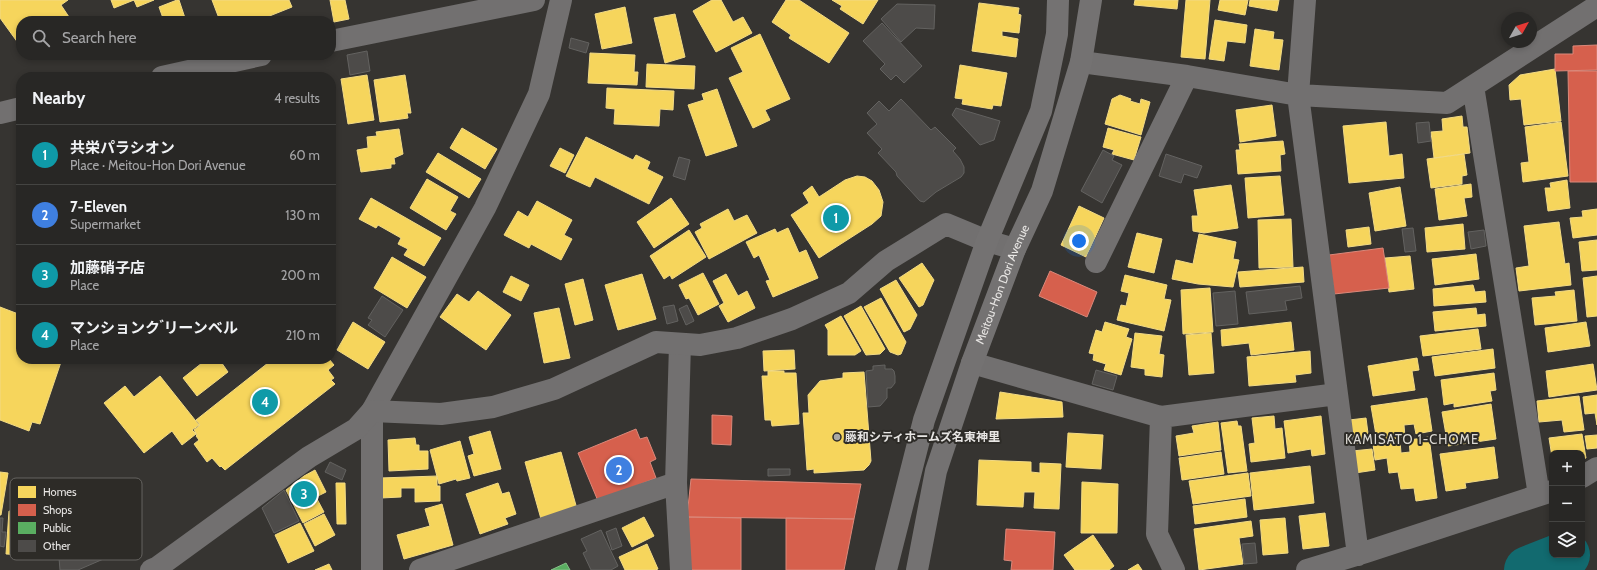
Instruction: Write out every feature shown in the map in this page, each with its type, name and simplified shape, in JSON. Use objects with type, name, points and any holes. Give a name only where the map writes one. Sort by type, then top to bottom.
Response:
[{"type":"main road","points":[[886,570],[924,420],[987,241],[1041,111],[1057,34],[1058,0]]},
{"type":"main road","name":"Meitou-Hon Dori Avenue","points":[[917,570],[936,471],[972,363],[1016,249],[1042,191],[1081,62],[1091,0]]},
{"type":"street","points":[[336,40],[534,0]]},
{"type":"street","points":[[151,570],[158,567],[309,457],[356,428],[372,411],[485,208],[539,94],[562,0]]},
{"type":"street","points":[[1305,0],[1298,95],[1358,555]]},
{"type":"street","points":[[1081,62],[1188,76],[1298,95],[1447,103],[1597,6]]},
{"type":"street","points":[[193,72],[250,63]]},
{"type":"street","points":[[1096,262],[1188,76]]},
{"type":"street","points":[[1307,570],[1358,555],[1545,493],[1473,86]]},
{"type":"street","points":[[0,113],[16,109]]},
{"type":"street","points":[[372,411],[441,414],[493,407],[554,389],[656,342],[700,345],[738,338],[792,319],[849,293],[886,262],[946,224],[987,241],[1016,249]]},
{"type":"street","points":[[680,344],[676,483],[681,570]]},
{"type":"street","points":[[972,363],[1161,417],[1337,394]]},
{"type":"street","points":[[372,411],[372,570]]},
{"type":"street","points":[[1161,417],[1157,534],[1174,570]]},
{"type":"street","points":[[1585,475],[1597,468]]},
{"type":"street","points":[[420,570],[676,483]]},
{"type":"building: Homes","points":[[0,0],[68,0],[61,5],[68,16],[16,16],[16,40],[0,18]]},
{"type":"building: Homes","points":[[111,0],[134,0],[114,8]]},
{"type":"building: Homes","points":[[134,0],[154,0],[137,7]]},
{"type":"building: Homes","points":[[179,0],[184,16],[162,16],[159,7]]},
{"type":"building: Homes","points":[[212,0],[289,0],[292,7],[270,16],[218,16]]},
{"type":"building: Homes","points":[[330,0],[345,0],[349,19],[336,22],[336,16],[333,16]]},
{"type":"building: Homes","points":[[712,0],[721,0],[733,22],[743,17],[752,33],[716,52],[693,11]]},
{"type":"building: Homes","points":[[786,0],[799,0],[849,33],[829,63],[789,38],[791,35],[772,22]]},
{"type":"building: Homes","points":[[832,0],[878,0],[863,24],[840,9],[842,6]]},
{"type":"building: Homes","points":[[1135,0],[1178,0],[1177,9],[1134,5]]},
{"type":"building: Homes","points":[[1186,0],[1210,0],[1205,59],[1181,57]]},
{"type":"building: Homes","points":[[1220,0],[1248,0],[1245,15],[1218,10]]},
{"type":"building: Homes","points":[[1250,0],[1279,0],[1277,11],[1249,6]]},
{"type":"building: Homes","points":[[979,3],[1019,8],[1018,14],[1021,15],[1019,33],[1002,31],[1002,36],[1018,39],[1016,57],[972,51]]},
{"type":"building: Homes","points":[[625,7],[632,43],[602,49],[595,14]]},
{"type":"building: Homes","points":[[675,14],[685,57],[665,63],[654,18]]},
{"type":"building: Homes","points":[[1215,20],[1247,25],[1245,43],[1227,41],[1224,61],[1209,59]]},
{"type":"building: Homes","points":[[1255,29],[1274,32],[1273,39],[1283,40],[1279,70],[1250,66]]},
{"type":"building: Homes","points":[[760,34],[790,99],[765,110],[770,120],[753,128],[729,78],[743,72],[731,48]]},
{"type":"building: Homes","points":[[590,53],[635,55],[634,72],[638,72],[637,85],[588,83]]},
{"type":"building: Homes","points":[[647,64],[695,66],[694,89],[646,87]]},
{"type":"building: Homes","points":[[960,65],[1007,73],[1001,106],[993,105],[992,109],[962,104],[963,99],[955,98]]},
{"type":"building: Homes","points":[[1555,69],[1561,121],[1524,125],[1521,99],[1510,100],[1509,85],[1520,75]]},
{"type":"building: Homes","points":[[367,75],[374,120],[348,124],[341,79]]},
{"type":"building: Homes","points":[[405,75],[411,113],[407,113],[408,118],[380,122],[374,80]]},
{"type":"building: Homes","points":[[607,88],[674,91],[673,110],[660,109],[659,126],[614,124],[615,109],[606,108]]},
{"type":"building: Homes","points":[[717,89],[737,146],[706,156],[688,105],[704,100],[702,94]]},
{"type":"building: Homes","points":[[1120,95],[1131,99],[1130,101],[1140,104],[1141,99],[1150,102],[1141,135],[1105,124],[1112,99]]},
{"type":"building: Homes","points":[[1272,105],[1276,136],[1240,142],[1236,110]]},
{"type":"building: Homes","points":[[1462,116],[1463,127],[1467,127],[1470,153],[1434,158],[1431,132],[1443,131],[1442,119]]},
{"type":"building: Homes","points":[[1386,122],[1389,156],[1402,154],[1404,178],[1349,183],[1343,126]]},
{"type":"building: Homes","points":[[1561,122],[1568,176],[1523,182],[1521,163],[1529,162],[1525,127]]},
{"type":"building: Homes","points":[[462,128],[497,149],[485,169],[450,148]]},
{"type":"building: Homes","points":[[1108,128],[1141,137],[1134,160],[1112,154],[1114,150],[1103,147]]},
{"type":"building: Homes","points":[[399,129],[403,154],[394,158],[395,164],[391,164],[391,168],[361,172],[357,150],[368,148],[367,137],[377,136],[376,132]]},
{"type":"building: Homes","points":[[586,137],[633,160],[636,155],[650,162],[647,169],[663,177],[649,204],[595,177],[590,187],[566,176]]},
{"type":"building: Homes","points":[[1283,141],[1285,154],[1280,155],[1281,171],[1238,174],[1236,150],[1240,150],[1239,144]]},
{"type":"building: Homes","points":[[560,148],[574,155],[565,173],[550,166]]},
{"type":"building: Homes","points":[[438,153],[481,179],[469,198],[426,172]]},
{"type":"building: Homes","points":[[1464,154],[1467,175],[1462,176],[1462,184],[1431,188],[1427,159]]},
{"type":"building: Homes","points":[[857,176],[865,177],[872,181],[879,190],[883,202],[881,216],[872,224],[819,258],[791,215],[809,203],[803,193],[812,186],[819,197],[845,180]]},
{"type":"building: Homes","points":[[1280,176],[1284,215],[1248,218],[1245,178]]},
{"type":"building: Homes","points":[[427,179],[458,197],[450,211],[456,214],[446,230],[410,208]]},
{"type":"building: Homes","points":[[1567,180],[1570,208],[1548,211],[1545,188],[1551,188],[1550,183]]},
{"type":"building: Homes","points":[[1471,184],[1472,197],[1464,198],[1467,216],[1439,220],[1435,189]]},
{"type":"building: Homes","points":[[1231,185],[1238,228],[1204,233],[1193,231],[1192,216],[1198,216],[1194,190]]},
{"type":"building: Homes","points":[[1400,187],[1406,226],[1375,231],[1369,193]]},
{"type":"building: Homes","points":[[371,198],[441,238],[424,266],[404,255],[408,249],[398,244],[401,238],[378,225],[376,228],[359,219]]},
{"type":"building: Homes","points":[[671,198],[689,224],[654,248],[637,222]]},
{"type":"building: Homes","points":[[537,201],[572,220],[564,235],[572,239],[561,260],[531,244],[529,248],[504,235],[518,211],[528,217]]},
{"type":"building: Homes","points":[[1079,206],[1104,218],[1086,257],[1061,245]]},
{"type":"building: Homes","points":[[728,209],[734,221],[747,215],[757,233],[709,259],[695,232],[702,228],[700,224]]},
{"type":"building: Homes","points":[[1597,209],[1597,235],[1573,238],[1570,218],[1583,217],[1582,211]]},
{"type":"building: Homes","points":[[1291,219],[1293,267],[1259,268],[1258,220]]},
{"type":"building: Homes","points":[[1559,222],[1565,264],[1569,263],[1571,285],[1519,291],[1516,268],[1529,266],[1524,226]]},
{"type":"building: Homes","points":[[1463,224],[1465,249],[1427,252],[1425,228]]},
{"type":"building: Homes","points":[[1369,227],[1371,244],[1348,247],[1346,230]]},
{"type":"building: Homes","points":[[788,228],[799,253],[806,250],[818,278],[773,297],[766,281],[770,280],[759,255],[754,258],[746,242],[775,229],[777,233]]},
{"type":"building: Homes","points":[[689,230],[706,257],[672,279],[670,275],[664,279],[650,256]]},
{"type":"building: Homes","points":[[1137,233],[1162,239],[1154,273],[1128,267]]},
{"type":"building: Homes","points":[[1199,234],[1236,242],[1233,259],[1239,260],[1233,287],[1198,284],[1172,279],[1176,260],[1193,264]]},
{"type":"building: Homes","points":[[1597,240],[1597,270],[1582,271],[1579,242]]},
{"type":"building: Homes","points":[[1476,254],[1479,279],[1435,285],[1432,259]]},
{"type":"building: Homes","points":[[1410,256],[1414,289],[1389,292],[1385,258]]},
{"type":"building: Homes","points":[[392,257],[426,277],[407,308],[374,288]]},
{"type":"building: Homes","points":[[922,263],[934,280],[923,305],[919,307],[899,278]]},
{"type":"building: Homes","points":[[1303,267],[1304,282],[1240,287],[1238,272]]},
{"type":"building: Homes","points":[[703,273],[719,304],[698,315],[689,298],[686,299],[679,285]]},
{"type":"building: Homes","points":[[642,274],[656,319],[618,330],[605,285]]},
{"type":"building: Homes","points":[[726,274],[738,296],[747,291],[755,308],[728,322],[719,306],[724,303],[713,281]]},
{"type":"building: Homes","points":[[1125,275],[1167,285],[1164,299],[1171,300],[1164,331],[1117,320],[1121,305],[1126,306],[1129,293],[1121,291]]},
{"type":"building: Homes","points":[[511,276],[529,285],[521,301],[503,292]]},
{"type":"building: Homes","points":[[1597,276],[1597,316],[1587,317],[1583,278]]},
{"type":"building: Homes","points":[[583,279],[593,320],[575,325],[565,284]]},
{"type":"building: Homes","points":[[896,280],[917,315],[910,329],[904,332],[880,289]]},
{"type":"building: Homes","points":[[1473,285],[1475,292],[1485,291],[1486,302],[1434,306],[1433,289]]},
{"type":"building: Homes","points":[[1210,288],[1213,332],[1183,334],[1181,290]]},
{"type":"building: Homes","points":[[1574,290],[1577,321],[1535,325],[1532,298],[1556,296],[1555,292]]},
{"type":"building: Homes","points":[[478,291],[511,315],[486,350],[440,317],[457,294],[469,302]]},
{"type":"building: Homes","points":[[881,298],[906,342],[901,354],[898,355],[890,352],[864,307]]},
{"type":"building: Homes","points":[[861,306],[885,349],[880,354],[866,355],[844,316]]},
{"type":"building: Homes","points":[[0,307],[16,313],[16,364],[60,364],[40,424],[32,422],[29,431],[0,420]]},
{"type":"building: Homes","points":[[559,308],[570,358],[544,363],[534,313]]},
{"type":"building: Homes","points":[[1476,308],[1477,315],[1485,314],[1486,326],[1435,331],[1433,312]]},
{"type":"building: Homes","points":[[841,316],[861,351],[855,355],[828,355],[828,330],[825,325]]},
{"type":"building: Homes","points":[[353,322],[385,342],[368,369],[337,350]]},
{"type":"building: Homes","points":[[1105,322],[1129,329],[1126,337],[1132,339],[1121,375],[1104,370],[1106,364],[1093,360],[1094,354],[1089,353],[1096,330],[1102,332]]},
{"type":"building: Homes","points":[[1291,322],[1294,350],[1251,355],[1249,343],[1222,346],[1221,330]]},
{"type":"building: Homes","points":[[1586,322],[1590,346],[1548,352],[1545,328]]},
{"type":"building: Homes","points":[[1478,329],[1481,349],[1423,356],[1420,336]]},
{"type":"building: Homes","points":[[1135,333],[1162,336],[1159,354],[1164,355],[1162,377],[1145,375],[1145,369],[1131,367]]},
{"type":"building: Homes","points":[[1211,333],[1214,373],[1189,375],[1186,335]]},
{"type":"building: Homes","points":[[1493,349],[1495,368],[1435,376],[1432,357]]},
{"type":"building: Homes","points":[[794,350],[795,369],[764,371],[763,351]]},
{"type":"building: Homes","points":[[1310,351],[1311,373],[1295,375],[1296,382],[1249,386],[1247,357]]},
{"type":"building: Homes","points":[[1417,358],[1419,370],[1412,371],[1415,390],[1373,396],[1368,366]]},
{"type":"building: Homes","points":[[201,364],[222,364],[228,372],[197,396],[183,378]]},
{"type":"building: Homes","points":[[267,364],[334,365],[328,370],[334,378],[331,380],[335,384],[225,470],[212,458],[207,462],[194,444],[199,440],[194,430],[200,425],[196,420]]},
{"type":"building: Homes","points":[[1593,364],[1597,390],[1549,397],[1546,371]]},
{"type":"building: Homes","points":[[768,371],[796,373],[799,424],[772,426],[771,420],[765,420],[762,376],[768,376]]},
{"type":"building: Homes","name":"藤和シティホームズ名東神里","points":[[864,372],[871,461],[869,465],[864,470],[814,473],[814,469],[807,470],[803,413],[809,413],[808,395],[820,381],[843,378],[843,373]]},
{"type":"building: Homes","points":[[1494,373],[1496,390],[1490,391],[1492,401],[1454,407],[1454,403],[1444,405],[1441,380]]},
{"type":"building: Homes","points":[[160,376],[199,425],[192,430],[196,434],[182,445],[172,431],[144,453],[104,403],[125,386],[134,397]]},
{"type":"building: Homes","points":[[1000,392],[1062,402],[1063,417],[996,419]]},
{"type":"building: Homes","points":[[1597,395],[1597,425],[1595,413],[1585,414],[1583,397]]},
{"type":"building: Homes","points":[[1579,396],[1584,430],[1564,432],[1562,420],[1539,422],[1537,401]]},
{"type":"building: Homes","points":[[1427,398],[1432,431],[1416,434],[1414,424],[1404,425],[1405,437],[1377,441],[1371,406]]},
{"type":"building: Homes","points":[[1491,404],[1496,439],[1448,446],[1442,412]]},
{"type":"building: Homes","points":[[1274,416],[1275,429],[1282,428],[1285,458],[1251,462],[1249,444],[1255,443],[1252,418]]},
{"type":"building: Homes","points":[[1321,416],[1325,454],[1312,456],[1311,449],[1288,453],[1284,421]]},
{"type":"building: Homes","points":[[1366,418],[1369,441],[1353,444],[1349,420]]},
{"type":"building: Homes","points":[[1237,421],[1238,426],[1241,426],[1247,471],[1228,473],[1221,423]]},
{"type":"building: Homes","points":[[1218,422],[1221,450],[1179,456],[1176,436],[1194,433],[1192,426]]},
{"type":"building: Homes","points":[[490,431],[501,469],[474,476],[468,456],[474,454],[469,437]]},
{"type":"building: Homes","points":[[1068,433],[1103,435],[1101,469],[1066,467]]},
{"type":"building: Homes","points":[[1582,434],[1585,450],[1551,450],[1549,438]]},
{"type":"building: Homes","points":[[1597,435],[1597,448],[1587,449],[1585,436]]},
{"type":"building: Homes","points":[[1429,437],[1437,498],[1416,501],[1414,488],[1401,489],[1398,472],[1389,473],[1387,458],[1375,460],[1373,444],[1400,441],[1401,453],[1410,452],[1409,440]]},
{"type":"building: Homes","points":[[415,438],[416,445],[419,445],[419,451],[428,451],[428,469],[389,471],[388,440]]},
{"type":"building: Homes","points":[[460,441],[470,478],[457,481],[456,479],[439,484],[430,450]]},
{"type":"building: Homes","points":[[1494,447],[1498,478],[1465,483],[1466,488],[1446,491],[1440,454]]},
{"type":"building: Homes","points":[[1372,449],[1375,470],[1355,473],[1352,451]]},
{"type":"building: Homes","points":[[561,452],[577,509],[541,519],[525,462]]},
{"type":"building: Homes","points":[[1221,452],[1224,474],[1182,480],[1179,458]]},
{"type":"building: Homes","points":[[979,460],[1031,462],[1031,472],[1040,473],[1040,463],[1061,464],[1059,509],[1034,508],[1035,492],[1024,492],[1023,507],[977,505]]},
{"type":"building: Homes","points":[[1310,466],[1314,503],[1254,510],[1250,473]]},
{"type":"building: Homes","points":[[315,470],[326,492],[316,497],[324,512],[303,523],[286,490],[304,476]]},
{"type":"building: Homes","points":[[0,472],[8,473],[1,515],[0,515]]},
{"type":"building: Homes","points":[[1248,473],[1251,496],[1193,504],[1189,481]]},
{"type":"building: Homes","points":[[437,476],[437,486],[440,486],[440,501],[415,502],[415,488],[401,488],[401,497],[381,498],[380,478]]},
{"type":"building: Homes","points":[[1082,482],[1118,484],[1117,533],[1081,533]]},
{"type":"building: Homes","points":[[336,483],[345,483],[346,524],[337,524]]},
{"type":"building: Homes","points":[[498,483],[502,494],[509,492],[516,514],[505,518],[508,524],[480,534],[466,494]]},
{"type":"building: Homes","points":[[1245,499],[1247,517],[1195,524],[1193,506]]},
{"type":"building: Homes","points":[[442,504],[453,545],[404,559],[397,535],[430,526],[425,509]]},
{"type":"building: Homes","points":[[10,511],[10,554],[6,554]]},
{"type":"building: Homes","points":[[1325,513],[1329,546],[1303,549],[1299,516]]},
{"type":"building: Homes","points":[[324,514],[335,535],[315,546],[304,524]]},
{"type":"building: Homes","points":[[644,517],[654,536],[632,547],[622,528]]},
{"type":"building: Homes","points":[[1285,518],[1288,553],[1263,555],[1260,520]]},
{"type":"building: Homes","points":[[1251,521],[1253,536],[1239,538],[1243,564],[1199,570],[1194,529]]},
{"type":"building: Homes","points":[[300,523],[314,551],[288,563],[275,535]]},
{"type":"building: Homes","points":[[1093,535],[1114,566],[1109,570],[1075,570],[1064,555]]},
{"type":"building: Homes","points":[[647,544],[658,569],[625,570],[619,557]]},
{"type":"building: Homes","points":[[329,564],[332,570],[315,570]]},
{"type":"building: Homes","points":[[1138,564],[1142,570],[1128,570]]},
{"type":"building: Shops","points":[[1597,45],[1597,70],[1555,71],[1555,54],[1573,54],[1573,46]]},
{"type":"building: Shops","points":[[1568,71],[1597,71],[1597,182],[1570,182]]},
{"type":"building: Shops","points":[[1383,248],[1389,288],[1334,294],[1329,255]]},
{"type":"building: Shops","points":[[1050,271],[1097,292],[1087,317],[1039,296]]},
{"type":"building: Shops","points":[[712,415],[732,416],[731,445],[712,444]]},
{"type":"building: Shops","points":[[636,429],[640,439],[647,437],[656,459],[650,462],[656,478],[598,501],[578,453]]},
{"type":"building: Shops","points":[[691,479],[861,484],[854,519],[687,517]]},
{"type":"building: Shops","points":[[687,517],[741,518],[741,570],[687,570]]},
{"type":"building: Shops","points":[[786,518],[854,519],[844,570],[786,570]]},
{"type":"building: Shops","points":[[1006,529],[1055,532],[1053,570],[1011,570],[1012,561],[1004,560]]},
{"type":"building: Public","points":[[566,563],[570,570],[551,570]]},
{"type":"building: Other","points":[[897,4],[935,5],[934,29],[916,28],[901,42],[881,19]]},
{"type":"building: Other","points":[[882,23],[922,66],[904,83],[896,75],[891,80],[880,69],[885,64],[863,41]]},
{"type":"building: Other","points":[[571,38],[589,43],[586,53],[569,48]]},
{"type":"building: Other","points":[[367,51],[370,71],[350,75],[347,55]]},
{"type":"building: Other","points":[[901,99],[931,130],[935,127],[956,148],[953,151],[960,159],[964,167],[964,173],[961,177],[936,192],[924,202],[920,201],[878,153],[882,149],[867,133],[877,124],[867,113],[879,101],[889,111]]},
{"type":"building: Other","points":[[956,108],[1000,121],[994,140],[980,145],[952,115]]},
{"type":"building: Other","points":[[1429,122],[1431,141],[1418,143],[1416,123]]},
{"type":"building: Other","points":[[1103,150],[1114,156],[1112,160],[1122,165],[1102,203],[1081,191]]},
{"type":"building: Other","points":[[1166,154],[1202,166],[1197,178],[1184,174],[1181,183],[1159,176]]},
{"type":"building: Other","points":[[679,157],[690,160],[685,180],[673,176]]},
{"type":"building: Other","points":[[1413,228],[1416,251],[1405,252],[1402,229]]},
{"type":"building: Other","points":[[1484,230],[1486,246],[1471,249],[1468,232]]},
{"type":"building: Other","points":[[1300,286],[1302,298],[1285,301],[1287,310],[1249,314],[1246,292]]},
{"type":"building: Other","points":[[1235,291],[1238,324],[1216,326],[1213,293]]},
{"type":"building: Other","points":[[382,296],[403,310],[385,337],[368,325],[372,320],[368,318]]},
{"type":"building: Other","points":[[674,305],[678,321],[667,324],[663,307]]},
{"type":"building: Other","points":[[687,305],[694,321],[686,325],[679,309]]},
{"type":"building: Other","points":[[885,365],[885,369],[892,369],[894,371],[895,383],[891,388],[887,388],[887,398],[880,406],[868,407],[866,371],[873,370],[873,366]]},
{"type":"building: Other","points":[[1096,370],[1117,376],[1113,390],[1092,384]]},
{"type":"building: Other","points":[[330,462],[346,470],[342,480],[325,472]]},
{"type":"building: Other","points":[[768,469],[790,469],[790,475],[768,476]]},
{"type":"building: Other","points":[[284,490],[299,521],[274,533],[262,508]]},
{"type":"building: Other","points":[[0,518],[3,518],[2,532],[6,532],[4,547],[0,546]]},
{"type":"building: Other","points":[[616,528],[622,546],[612,550],[606,532]]},
{"type":"building: Other","points":[[601,530],[618,566],[611,570],[591,570],[583,553],[587,551],[581,539]]},
{"type":"building: Other","points":[[1255,543],[1257,563],[1244,564],[1242,544]]},
{"type":"building: Other","points":[[59,560],[101,560],[78,570],[60,570]]},
{"type":"waterway","points":[[1528,570],[1558,558]]},
{"type":"place","name":"共栄パラシオン","points":[[836,218]]},
{"type":"place","name":"マンションク ゙リーンベル","points":[[265,402]]},
{"type":"place","name":"藤和シティホームズ名東神里","points":[[837,437]]},
{"type":"place","name":"7-Eleven","points":[[619,470]]},
{"type":"place","name":"加藤硝子店","points":[[304,494]]},
{"type":"district","name":"KAMISATO 1-CHOME","points":[[1412,439]]}]
